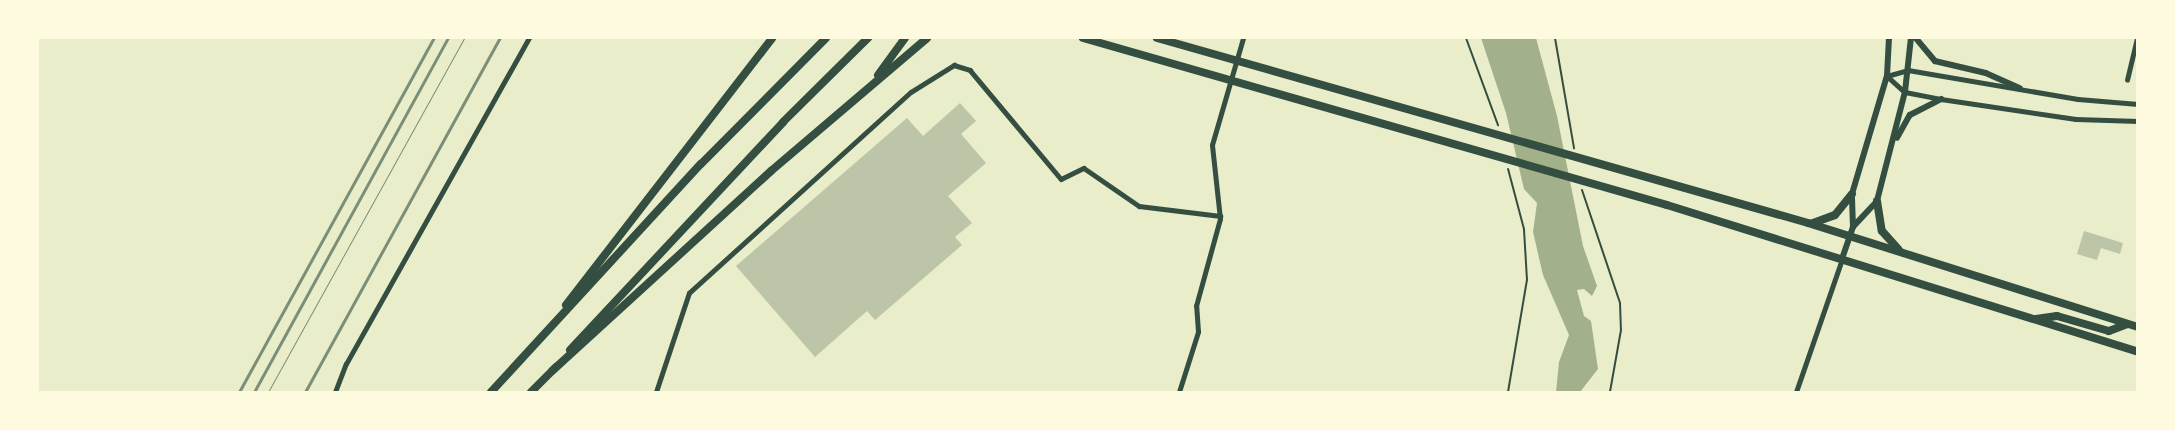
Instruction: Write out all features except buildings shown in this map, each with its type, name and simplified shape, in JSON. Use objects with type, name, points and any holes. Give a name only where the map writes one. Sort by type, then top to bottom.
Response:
[{"type":"main road","points":[[538,340],[771,38]]},
{"type":"main road","points":[[491,392],[760,102],[826,38]]},
{"type":"main road","points":[[531,392],[782,122],[868,38]]},
{"type":"main road","points":[[861,93],[905,38]]},
{"type":"main road","points":[[552,371],[861,93],[927,38]]},
{"type":"main road","points":[[1083,38],[1229,83],[1594,183],[2138,352]]},
{"type":"main road","points":[[1157,38],[1808,223],[2138,327]]},
{"type":"main road","points":[[1808,223],[1835,215],[1852,194]]},
{"type":"main road","points":[[1877,201],[1882,231],[1894,247],[1907,254]]},
{"type":"main road","points":[[2036,320],[2057,316],[2109,331],[2127,324]]},
{"type":"street","points":[[335,392],[346,364],[529,38]]},
{"type":"street","points":[[1179,392],[1198,332],[1196,306],[1220,216],[1212,146],[1243,38]]},
{"type":"street","points":[[1796,392],[1853,227],[1852,194],[1887,76],[1889,38]]},
{"type":"street","points":[[1853,227],[1877,201],[1893,147],[1905,92],[1912,38]]},
{"type":"street","points":[[1916,38],[1936,61],[1996,76],[2020,88]]},
{"type":"street","points":[[2127,80],[2137,38]]},
{"type":"street","points":[[656,392],[689,293],[911,92],[954,65],[970,70],[1061,179],[1084,168],[1139,206],[1220,216]]},
{"type":"street","points":[[1887,76],[1908,70],[2109,104],[2138,104]]},
{"type":"street","points":[[1887,76],[1905,92],[1941,99],[2076,119],[2138,121]]},
{"type":"street","points":[[1893,147],[1910,115],[1941,99]]},
{"type":"path","points":[[1466,38],[1489,91],[1499,134]]},
{"type":"path","points":[[1556,38],[1576,157]]},
{"type":"path","points":[[1508,167],[1524,229],[1527,280],[1508,392]]},
{"type":"path","points":[[1582,186],[1620,303],[1621,330],[1610,392]]},
{"type":"shaded area","points":[[1481,38],[1536,38],[1557,116],[1583,246],[1597,286],[1592,296],[1584,289],[1577,290],[1584,316],[1591,321],[1598,369],[1580,392],[1556,392],[1559,362],[1569,335],[1543,275],[1533,232],[1537,203],[1524,189],[1506,113]]},
{"type":"tram line","points":[[268,392],[464,38]]},
{"type":"railway","points":[[239,392],[434,38]]},
{"type":"railway","points":[[254,392],[448,38]]},
{"type":"railway","points":[[305,392],[500,38]]}]
